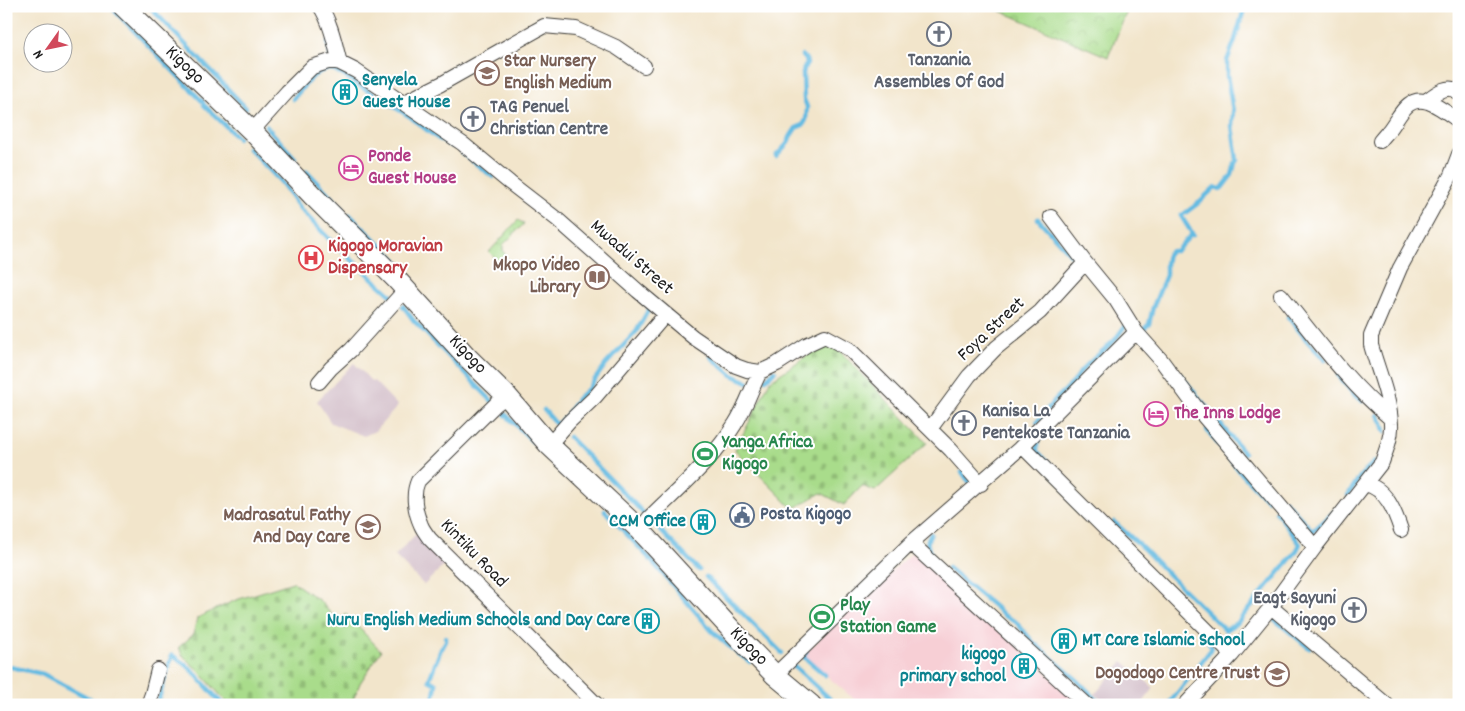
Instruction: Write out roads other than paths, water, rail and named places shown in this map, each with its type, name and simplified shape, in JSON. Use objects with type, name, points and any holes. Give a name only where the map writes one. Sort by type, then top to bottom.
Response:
[{"type":"main road","name":"Kigogo","points":[[123,6],[252,131],[406,289],[469,359],[507,396],[549,445],[640,530],[741,640],[775,674],[811,705]]},
{"type":"street","points":[[252,131],[312,67],[331,61],[340,63],[325,8]]},
{"type":"street","points":[[403,103],[544,26],[576,29],[616,47],[644,66]]},
{"type":"street","name":"Mwadui Street","points":[[340,63],[356,71],[463,144],[510,184],[551,214],[693,337],[736,366],[760,372]]},
{"type":"street","points":[[1426,101],[1444,89],[1456,89],[1459,93]]},
{"type":"street","points":[[1380,141],[1406,106],[1412,102],[1426,101],[1458,119]]},
{"type":"street","points":[[1185,705],[1232,655],[1379,467],[1386,452],[1391,425],[1388,405],[1371,345],[1371,336],[1400,268],[1451,175],[1459,154]]},
{"type":"street","points":[[1051,217],[1116,300],[1136,332],[1161,360],[1195,406],[1315,547]]},
{"type":"street","name":"Foya Street","points":[[930,429],[969,376],[996,348],[1040,312],[1082,266],[1084,261]]},
{"type":"street","points":[[319,382],[351,350],[406,289]]},
{"type":"street","points":[[1281,295],[1351,382],[1390,418]]},
{"type":"street","points":[[549,445],[594,397],[666,314]]},
{"type":"street","points":[[775,674],[911,543],[981,484],[1022,446],[1136,332]]},
{"type":"street","points":[[640,530],[649,518],[719,447],[744,408],[752,386],[760,372],[825,336],[849,349],[930,429],[981,484]]},
{"type":"street","name":"Kintiku Road","points":[[507,396],[496,404],[418,481],[414,489],[415,506],[421,526],[430,540],[597,705]]},
{"type":"street","points":[[1022,446],[1232,655]]},
{"type":"street","points":[[1365,484],[1376,488],[1389,503],[1396,515],[1401,530]]},
{"type":"street","points":[[911,543],[1087,705]]},
{"type":"street","points":[[1271,607],[1387,705]]},
{"type":"street","points":[[148,705],[158,670]]},
{"type":"waterway","points":[[110,6],[203,102]]},
{"type":"waterway","points":[[149,6],[246,108]]},
{"type":"waterway","points":[[1144,329],[1149,324],[1153,307],[1166,275],[1168,253],[1176,251],[1193,235],[1181,216],[1215,187],[1222,188],[1232,175],[1237,160],[1232,126],[1233,111],[1227,76],[1227,61],[1245,6]]},
{"type":"waterway","points":[[328,42],[331,60]]},
{"type":"waterway","points":[[776,156],[788,143],[796,128],[803,125],[806,120],[807,107],[804,99],[803,73],[807,64],[806,59],[802,56]]},
{"type":"waterway","points":[[293,99],[311,78],[322,71],[328,69],[335,70],[409,116],[437,138],[452,146]]},
{"type":"waterway","points":[[204,105],[238,138]]},
{"type":"waterway","points":[[266,126],[295,158]]},
{"type":"waterway","points":[[248,148],[281,182],[301,210],[334,244],[391,295]]},
{"type":"waterway","points":[[462,153],[493,177]]},
{"type":"waterway","points":[[307,171],[342,208]]},
{"type":"waterway","points":[[350,215],[401,265]]},
{"type":"waterway","points":[[1038,219],[1072,256]]},
{"type":"waterway","points":[[403,306],[414,321],[533,442]]},
{"type":"waterway","points":[[544,410],[557,425],[567,415],[577,399],[588,389],[606,364],[636,332],[650,307]]},
{"type":"waterway","points":[[1288,317],[1325,360]]},
{"type":"waterway","points":[[1037,422],[1055,400],[1074,382],[1081,371],[1114,341],[1127,323]]},
{"type":"waterway","points":[[711,357],[732,375],[748,382]]},
{"type":"waterway","points":[[766,379],[775,371]]},
{"type":"waterway","points":[[1338,375],[1354,395],[1362,400]]},
{"type":"waterway","points":[[1181,376],[1244,453]]},
{"type":"waterway","points":[[1378,415],[1385,431]]},
{"type":"waterway","points":[[1207,430],[1242,474],[1267,500]]},
{"type":"waterway","points":[[1044,433],[1037,442],[1037,451],[1049,463]]},
{"type":"waterway","points":[[569,437],[699,570]]},
{"type":"waterway","points":[[1348,495],[1361,475],[1374,462]]},
{"type":"waterway","points":[[962,472],[972,486]]},
{"type":"waterway","points":[[1285,501],[1313,531],[1334,512]]},
{"type":"waterway","points":[[605,511],[650,559],[712,631],[750,662]]},
{"type":"waterway","points":[[1114,522],[1144,549],[1225,630],[1238,622],[1296,552],[1300,544],[1276,512]]},
{"type":"waterway","points":[[931,534],[928,538],[928,544],[931,554]]},
{"type":"waterway","points":[[948,568],[1001,612]]},
{"type":"waterway","points":[[706,577],[782,653]]},
{"type":"waterway","points":[[1000,612],[1016,622],[1033,642],[1077,680],[1102,705]]},
{"type":"waterway","points":[[1274,619],[1309,648]]},
{"type":"waterway","points":[[405,705],[415,697],[433,701],[436,684],[429,680],[446,637]]},
{"type":"waterway","points":[[1168,705],[1212,648],[1206,637]]},
{"type":"waterway","points":[[806,652],[804,657],[825,675]]},
{"type":"waterway","points":[[157,705],[172,655],[190,668],[223,705]]},
{"type":"waterway","points":[[792,664],[830,699]]},
{"type":"waterway","points":[[6,666],[43,674],[102,705]]},
{"type":"place","name":"Tanzania Assembles Of God","points":[[939,34]]},
{"type":"place","name":"Star Nursery English Medium","points":[[487,73]]},
{"type":"place","name":"Senyela Guest House","points":[[345,92]]},
{"type":"place","name":"TAG Penuel Christian Centre","points":[[473,119]]},
{"type":"place","name":"Ponde Guest House","points":[[351,168]]},
{"type":"place","name":"Kigogo Moravian Dispensary","points":[[311,258]]},
{"type":"place","name":"Mkopo Video Library","points":[[597,277]]},
{"type":"place","name":"The Inns Lodge","points":[[1156,414]]},
{"type":"place","name":"Kanisa La Pentekoste Tanzania","points":[[964,423]]},
{"type":"place","name":"Yanga Africa Kigogo","points":[[705,454]]},
{"type":"place","name":"Posta Kigogo","points":[[742,515]]},
{"type":"place","name":"CCM Office","points":[[703,522]]},
{"type":"place","name":"Madrasatul Fathy And Day Care","points":[[368,527]]},
{"type":"place","name":"Eagt Sayuni Kigogo","points":[[1354,610]]},
{"type":"place","name":"Play Station Game","points":[[822,617]]},
{"type":"place","name":"Nuru English Medium Schools and Day Care","points":[[647,621]]},
{"type":"place","name":"MT Care Islamic School","points":[[1064,641]]},
{"type":"place","name":"kigogo primary school","points":[[1024,666]]},
{"type":"place","name":"Dogodogo Centre Trust","points":[[1277,674]]}]
